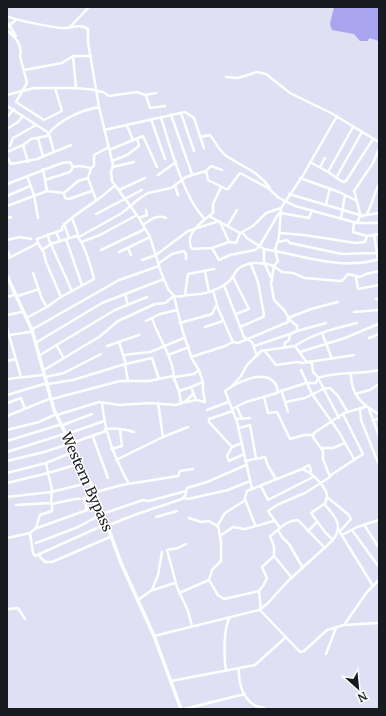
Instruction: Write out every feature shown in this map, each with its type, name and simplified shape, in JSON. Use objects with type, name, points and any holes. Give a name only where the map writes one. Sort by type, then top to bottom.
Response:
[{"type":"main road","name":"Western Bypass","points":[[7,276],[29,323],[54,410],[97,498],[121,563],[154,636],[181,709]]},
{"type":"street","points":[[70,28],[89,7]]},
{"type":"street","points":[[7,16],[17,20],[31,21],[47,26],[70,28],[80,26],[87,29],[99,107],[113,167],[110,174],[115,185],[143,224],[150,237],[164,279],[174,296],[184,338],[191,357],[199,370],[203,382],[205,402],[196,400],[181,404],[91,404],[38,422],[7,430]]},
{"type":"street","points":[[8,23],[17,20]]},
{"type":"street","points":[[8,23],[7,29],[16,37]]},
{"type":"street","points":[[8,23],[16,37],[28,90]]},
{"type":"street","points":[[24,70],[62,63],[73,56],[91,56]]},
{"type":"street","points":[[73,56],[76,88]]},
{"type":"street","points":[[226,77],[238,78],[257,72],[266,74],[290,93],[337,116],[379,142]]},
{"type":"street","points":[[26,86],[16,102],[44,120],[62,110],[55,88]]},
{"type":"street","points":[[7,94],[23,92],[34,88],[76,88],[96,90],[109,96],[137,92],[146,94],[156,93]]},
{"type":"street","points":[[146,94],[150,108],[166,106]]},
{"type":"street","points":[[7,106],[14,109],[49,133],[54,152]]},
{"type":"street","points":[[7,152],[23,145],[31,139],[38,138],[49,133],[66,120],[80,112],[99,107]]},
{"type":"street","points":[[7,117],[14,109]]},
{"type":"street","points":[[181,113],[194,151]]},
{"type":"street","points":[[104,130],[127,126],[151,119],[187,113],[194,117],[204,148]]},
{"type":"street","points":[[171,115],[192,174]]},
{"type":"street","points":[[7,129],[18,122],[23,116]]},
{"type":"street","points":[[212,248],[219,260],[230,255],[255,250],[259,247],[337,116]]},
{"type":"street","points":[[161,117],[176,162],[194,207],[204,218]]},
{"type":"street","points":[[151,119],[166,159]]},
{"type":"street","points":[[7,152],[8,145],[13,138],[36,125]]},
{"type":"street","points":[[127,126],[133,140]]},
{"type":"street","points":[[328,172],[353,127]]},
{"type":"street","points":[[336,178],[362,132]]},
{"type":"street","points":[[96,200],[88,178],[91,168],[94,166],[96,154],[144,136],[157,167]]},
{"type":"street","points":[[200,137],[210,136],[218,148],[226,155],[252,170],[276,196],[285,202],[355,223],[379,223]]},
{"type":"street","points":[[38,138],[43,156]]},
{"type":"street","points":[[112,161],[127,155],[139,146],[137,138]]},
{"type":"street","points":[[310,162],[336,178],[346,181],[365,149],[374,139]]},
{"type":"street","points":[[8,145],[14,148]]},
{"type":"street","points":[[23,145],[28,162]]},
{"type":"street","points":[[7,157],[13,164],[28,162],[71,145]]},
{"type":"street","points":[[341,219],[347,196],[354,191],[373,163],[379,149]]},
{"type":"street","points":[[320,167],[326,158]]},
{"type":"street","points":[[7,184],[42,169],[65,162],[71,162],[73,167]]},
{"type":"street","points":[[113,167],[134,162]]},
{"type":"street","points":[[158,175],[176,162]]},
{"type":"street","points":[[73,167],[80,166],[91,168]]},
{"type":"street","points":[[42,250],[51,244],[76,236],[79,237],[130,207],[148,193],[167,190],[192,174],[206,171],[211,166],[222,170]]},
{"type":"street","points":[[45,180],[67,174],[73,167]]},
{"type":"street","points":[[42,169],[47,191]]},
{"type":"street","points":[[206,171],[208,180],[221,187],[228,189],[240,173],[271,190]]},
{"type":"street","points":[[27,176],[34,195],[38,218]]},
{"type":"street","points":[[7,206],[47,191],[64,193],[78,181],[88,178]]},
{"type":"street","points":[[119,190],[145,178]]},
{"type":"street","points":[[300,178],[330,188],[358,201]]},
{"type":"street","points":[[379,184],[372,199],[370,211],[359,217],[355,223],[353,232],[367,236],[379,234]]},
{"type":"street","points":[[61,297],[37,239],[62,230],[64,224],[115,185]]},
{"type":"street","points":[[7,196],[30,186]]},
{"type":"street","points":[[175,186],[178,195]]},
{"type":"street","points":[[221,187],[215,198],[212,213],[204,218],[190,238],[192,249],[212,248],[229,242],[236,243],[241,232],[253,226],[266,213],[280,210],[309,218],[312,210]]},
{"type":"street","points":[[326,204],[330,188]]},
{"type":"street","points":[[96,214],[142,190]]},
{"type":"street","points":[[64,193],[65,198],[69,199],[92,191]]},
{"type":"street","points":[[354,191],[363,215]]},
{"type":"street","points":[[290,194],[363,215],[379,213]]},
{"type":"street","points":[[81,242],[100,235],[138,217],[147,215],[146,210]]},
{"type":"street","points":[[228,226],[237,210]]},
{"type":"street","points":[[280,210],[278,242],[275,252],[278,261],[274,267],[272,280],[274,300],[288,318],[297,326],[297,331]]},
{"type":"street","points":[[143,224],[153,218],[162,216],[166,218]]},
{"type":"street","points":[[208,216],[241,232],[259,247],[264,249],[339,264],[354,264],[378,259],[376,253],[378,245],[374,236]]},
{"type":"street","points":[[28,317],[94,278],[72,218]]},
{"type":"street","points":[[274,221],[279,226]]},
{"type":"street","points":[[142,260],[156,255],[186,232],[219,222]]},
{"type":"street","points":[[219,222],[229,242]]},
{"type":"street","points":[[64,224],[67,239],[82,285]]},
{"type":"street","points":[[101,250],[145,229]]},
{"type":"street","points":[[56,232],[60,241]]},
{"type":"street","points":[[279,233],[304,235],[356,243],[365,242],[367,236]]},
{"type":"street","points":[[48,234],[72,291]]},
{"type":"street","points":[[7,240],[20,237],[31,239]]},
{"type":"street","points":[[119,252],[150,237]]},
{"type":"street","points":[[278,242],[287,240],[290,243],[342,254],[376,253]]},
{"type":"street","points":[[7,259],[38,243]]},
{"type":"street","points":[[128,248],[131,255]]},
{"type":"street","points":[[264,249],[265,264],[272,280]]},
{"type":"street","points":[[7,250],[10,257]]},
{"type":"street","points":[[33,329],[119,280],[159,264],[172,254],[184,251],[186,254],[186,260]]},
{"type":"street","points":[[240,327],[263,318],[264,315],[258,282],[251,264]]},
{"type":"street","points":[[44,370],[63,357],[99,337],[118,321],[155,304],[165,303],[174,296],[178,297],[213,291],[224,285],[233,277],[238,269],[251,264],[265,264],[282,272],[305,278],[340,281],[351,273],[356,277],[358,289],[379,285]]},
{"type":"street","points":[[185,295],[188,274],[205,272],[214,269]]},
{"type":"street","points":[[356,277],[379,271]]},
{"type":"street","points":[[205,272],[209,292]]},
{"type":"street","points":[[33,273],[47,307]]},
{"type":"street","points":[[233,277],[249,308],[248,310],[236,314]]},
{"type":"street","points":[[37,342],[82,314],[125,294],[164,279]]},
{"type":"street","points":[[224,285],[240,327],[247,340],[252,342],[257,356]]},
{"type":"street","points":[[18,296],[39,289]]},
{"type":"street","points":[[213,291],[216,304],[233,342]]},
{"type":"street","points":[[125,294],[128,304]]},
{"type":"street","points":[[7,297],[14,295]]},
{"type":"street","points":[[40,355],[101,318],[128,304],[148,296]]},
{"type":"street","points":[[191,357],[233,342],[238,344],[288,322],[288,318],[311,309],[338,302]]},
{"type":"street","points":[[213,312],[216,304]]},
{"type":"street","points":[[146,321],[177,310]]},
{"type":"street","points":[[354,312],[361,310],[379,310]]},
{"type":"street","points":[[180,324],[219,311]]},
{"type":"street","points":[[7,314],[22,312]]},
{"type":"street","points":[[152,318],[168,355],[175,376],[181,404]]},
{"type":"street","points":[[205,327],[223,321]]},
{"type":"street","points":[[254,346],[297,331],[326,323]]},
{"type":"street","points":[[232,387],[242,376],[247,365],[264,350],[295,346],[322,333],[357,323]]},
{"type":"street","points":[[300,352],[345,338],[378,324]]},
{"type":"street","points":[[7,328],[21,377]]},
{"type":"street","points":[[9,335],[30,332]]},
{"type":"street","points":[[322,333],[332,359]]},
{"type":"street","points":[[284,348],[285,343],[289,340],[290,334]]},
{"type":"street","points":[[369,338],[379,334]]},
{"type":"street","points":[[107,346],[139,335]]},
{"type":"street","points":[[124,355],[150,352],[184,338]]},
{"type":"street","points":[[119,342],[124,355],[128,381]]},
{"type":"street","points":[[57,346],[63,357]]},
{"type":"street","points":[[295,346],[312,364],[313,372],[318,378],[339,418]]},
{"type":"street","points":[[168,355],[188,347]]},
{"type":"street","points":[[264,350],[276,365],[297,362],[302,364],[309,361],[354,355]]},
{"type":"street","points":[[46,377],[64,373],[101,354]]},
{"type":"street","points":[[7,361],[16,358]]},
{"type":"street","points":[[7,395],[46,384],[73,380],[152,358],[159,378]]},
{"type":"street","points":[[7,416],[50,399],[109,383],[194,374],[199,370]]},
{"type":"street","points":[[301,370],[312,394],[331,423],[340,432],[354,459]]},
{"type":"street","points":[[232,447],[209,422],[209,419],[233,410],[237,406],[278,392],[306,383],[316,383],[318,378],[331,373],[351,374],[379,370]]},
{"type":"street","points":[[351,374],[355,394],[365,407],[379,414]]},
{"type":"street","points":[[7,378],[42,375]]},
{"type":"street","points":[[252,489],[239,428],[225,391],[245,380],[262,377],[273,380],[278,392]]},
{"type":"street","points":[[179,392],[203,382]]},
{"type":"street","points":[[355,394],[370,390],[379,384]]},
{"type":"street","points":[[192,387],[196,400]]},
{"type":"street","points":[[286,402],[330,388],[333,390],[347,412]]},
{"type":"street","points":[[282,392],[288,412]]},
{"type":"street","points":[[185,402],[193,394]]},
{"type":"street","points":[[264,397],[268,413],[277,412],[290,439],[304,435],[313,435],[343,414],[365,407]]},
{"type":"street","points":[[7,403],[21,398],[25,409]]},
{"type":"street","points":[[207,410],[228,402]]},
{"type":"street","points":[[102,403],[105,430],[116,460],[129,484]]},
{"type":"street","points":[[158,403],[163,437]]},
{"type":"street","points":[[237,406],[241,417]]},
{"type":"street","points":[[360,408],[361,420],[379,465]]},
{"type":"street","points":[[369,409],[379,436]]},
{"type":"street","points":[[7,441],[92,414]]},
{"type":"street","points":[[303,568],[289,544],[282,537],[279,529],[268,512],[270,509],[320,484],[363,454],[343,414]]},
{"type":"street","points":[[236,419],[241,417],[250,418]]},
{"type":"street","points":[[373,421],[379,418]]},
{"type":"street","points":[[7,452],[104,421]]},
{"type":"street","points":[[239,428],[250,425],[256,458]]},
{"type":"street","points":[[116,460],[163,437],[188,427]]},
{"type":"street","points":[[7,461],[70,444],[105,430],[115,428],[134,432]]},
{"type":"street","points":[[112,450],[122,446],[120,430]]},
{"type":"street","points":[[313,435],[322,448],[323,459],[331,476]]},
{"type":"street","points":[[93,436],[108,478]]},
{"type":"street","points":[[242,443],[232,447],[227,456],[229,460],[244,454]]},
{"type":"street","points":[[322,448],[333,448],[345,443]]},
{"type":"street","points":[[7,473],[46,463],[73,452]]},
{"type":"street","points":[[245,461],[265,457],[268,466],[276,479]]},
{"type":"street","points":[[36,528],[40,515],[52,510],[51,492],[46,463]]},
{"type":"street","points":[[7,483],[79,464]]},
{"type":"street","points":[[184,498],[187,488],[207,482],[246,465]]},
{"type":"street","points":[[255,525],[245,499],[246,492],[309,465],[311,470],[310,473]]},
{"type":"street","points":[[96,492],[129,484],[178,476],[180,471],[193,469]]},
{"type":"street","points":[[154,636],[260,609],[333,540],[339,530],[351,519],[349,515],[327,497],[320,484],[310,473],[302,469]]},
{"type":"street","points":[[261,486],[268,500],[313,477]]},
{"type":"street","points":[[109,525],[136,514],[184,498],[188,499],[228,490],[250,481]]},
{"type":"street","points":[[7,497],[51,492],[88,483]]},
{"type":"street","points":[[36,543],[78,527],[104,514],[143,500],[149,501],[186,491]]},
{"type":"street","points":[[327,497],[324,504],[311,513],[333,540]]},
{"type":"street","points":[[7,538],[30,533],[36,528],[87,510],[84,498]]},
{"type":"street","points":[[16,505],[51,504],[84,498],[95,498]]},
{"type":"street","points":[[245,499],[225,513],[218,525],[221,560],[212,570],[209,580],[218,595],[224,599],[259,591],[264,586],[267,578],[262,567],[274,556]]},
{"type":"street","points":[[324,504],[337,519],[339,530],[374,585],[379,587]]},
{"type":"street","points":[[156,517],[176,510]]},
{"type":"street","points":[[189,518],[201,522],[209,521],[215,526],[218,525]]},
{"type":"street","points":[[292,578],[274,556],[274,546],[270,537],[284,524],[297,519],[325,548]]},
{"type":"street","points":[[342,535],[379,520]]},
{"type":"street","points":[[220,536],[234,527],[245,529],[255,525],[269,524],[274,521]]},
{"type":"street","points":[[308,531],[317,522]]},
{"type":"street","points":[[30,533],[34,555],[40,554],[106,524]]},
{"type":"street","points":[[365,526],[379,548]]},
{"type":"street","points":[[352,530],[379,568]]},
{"type":"street","points":[[40,554],[40,557],[45,562],[52,562],[110,537]]},
{"type":"street","points":[[186,544],[178,548],[167,550],[175,583],[188,611],[192,626]]},
{"type":"street","points":[[152,590],[158,575],[162,552]]},
{"type":"street","points":[[179,593],[209,580]]},
{"type":"street","points":[[344,625],[360,600],[379,580]]},
{"type":"street","points":[[138,600],[152,590],[175,583]]},
{"type":"street","points":[[259,591],[260,609],[302,652],[327,630],[344,625],[379,623]]},
{"type":"street","points":[[7,609],[18,608],[25,619]]},
{"type":"street","points":[[226,671],[224,651],[226,644],[225,626],[230,617]]},
{"type":"street","points":[[326,654],[336,628]]},
{"type":"street","points":[[171,681],[239,669],[258,664],[286,637]]},
{"type":"street","points":[[239,669],[238,679],[245,694],[253,704],[266,709]]},
{"type":"street","points":[[184,709],[245,694]]},
{"type":"shaded area","points":[[334,7],[379,7],[379,41],[369,38],[368,41],[360,41],[354,34],[332,30],[330,24]]}]
